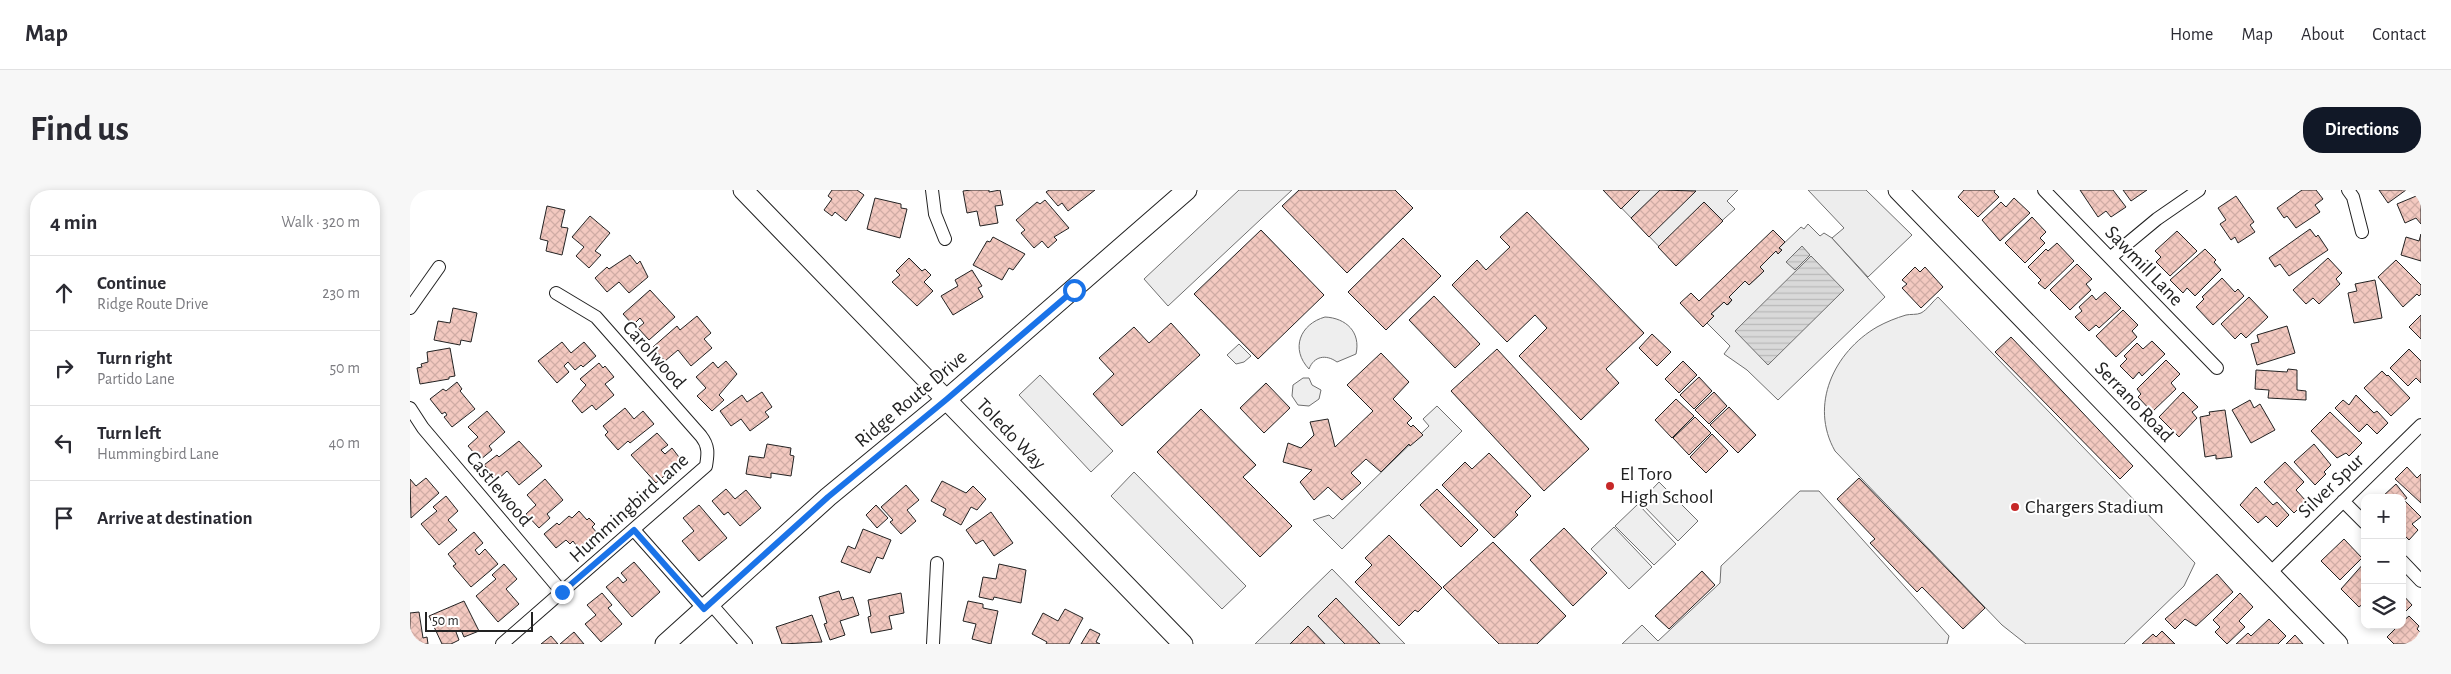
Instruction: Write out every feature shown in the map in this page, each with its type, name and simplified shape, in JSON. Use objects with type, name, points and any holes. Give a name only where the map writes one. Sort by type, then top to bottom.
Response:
[{"type":"main road","name":"Toledo Way","points":[[743,190],[1183,644]]},
{"type":"main road","name":"Ridge Route Drive","points":[[665,644],[828,497],[947,399],[1187,190]]},
{"type":"main road","name":"Serrano Road","points":[[1898,190],[2268,575],[2338,644]]},
{"type":"street","points":[[932,190],[936,214],[945,239]]},
{"type":"street","name":"Sawmill Lane","points":[[2044,190],[2217,368]]},
{"type":"street","points":[[2110,258],[2157,219],[2199,190]]},
{"type":"street","points":[[2348,190],[2353,197],[2362,232]]},
{"type":"street","points":[[410,308],[438,267]]},
{"type":"street","name":"Carolwood","points":[[556,293],[596,317],[701,436],[707,444],[708,455]]},
{"type":"street","name":"Castlewood","points":[[410,408],[423,428],[562,592]]},
{"type":"street","name":"Silver Spur","points":[[2268,575],[2421,425]]},
{"type":"street","name":"Hummingbird Lane","points":[[502,644],[706,466],[708,455]]},
{"type":"street","points":[[2343,501],[2361,519]]},
{"type":"street","points":[[634,530],[707,607],[746,644]]},
{"type":"street","points":[[933,644],[937,563]]},
{"type":"street","points":[[2406,565],[2421,581]]},
{"type":"shaded area","points":[[1239,190],[1292,190],[1168,306],[1144,279]]},
{"type":"shaded area","points":[[1604,190],[1738,190],[1727,201],[1735,209],[1675,263]]},
{"type":"shaded area","points":[[1808,190],[1866,190],[1912,235],[1868,277],[1832,238],[1844,228]]},
{"type":"shaded area","points":[[1808,224],[1820,236],[1824,233],[1832,238],[1885,297],[1778,400],[1747,370],[1724,354],[1730,346],[1707,323],[1714,316],[1711,314],[1724,302],[1728,305],[1732,300],[1729,297],[1745,281],[1749,285],[1764,271],[1760,267],[1776,251],[1778,253],[1782,250],[1779,248],[1801,227],[1804,229]]},
{"type":"shaded area","points":[[1802,246],[1810,255],[1795,270],[1786,262]]},
{"type":"shaded area","points":[[1811,256],[1844,290],[1768,365],[1735,331]]},
{"type":"shaded area","name":"Chargers Stadium","points":[[1938,297],[2195,563],[2184,586],[2124,644],[2026,644],[2002,625],[1835,451],[1828,433],[1825,416],[1826,398],[1830,381],[1838,365],[1849,350],[1877,327],[1902,316],[1921,313]]},
{"type":"shaded area","points":[[1325,317],[1339,320],[1350,328],[1356,339],[1356,354],[1337,362],[1325,357],[1317,359],[1309,369],[1300,353],[1300,338],[1309,325]]},
{"type":"shaded area","points":[[1239,344],[1251,356],[1244,362],[1236,364],[1227,355]]},
{"type":"shaded area","points":[[1040,375],[1113,451],[1091,472],[1019,395]]},
{"type":"shaded area","points":[[1303,378],[1309,378],[1312,385],[1321,390],[1319,399],[1309,406],[1298,405],[1292,396],[1293,385]]},
{"type":"shaded area","points":[[1437,406],[1462,431],[1342,549],[1313,520],[1329,515],[1333,519],[1429,426],[1423,419]]},
{"type":"shaded area","points":[[1134,472],[1246,586],[1222,609],[1111,496]]},
{"type":"shaded area","points":[[1659,482],[1698,521],[1678,541],[1640,502]]},
{"type":"shaded area","points":[[1800,491],[1819,491],[1949,636],[1947,644],[1622,644],[1642,625],[1658,641],[1720,583],[1721,566]]},
{"type":"shaded area","points":[[1638,504],[1676,544],[1654,565],[1615,526]]},
{"type":"shaded area","points":[[1614,527],[1652,567],[1629,589],[1591,549]]},
{"type":"shaded area","points":[[1332,569],[1405,644],[1255,644]]},
{"type":"building","points":[[832,190],[857,190],[864,195],[846,221],[835,212],[832,216],[824,210],[832,199],[828,196]]},
{"type":"building","points":[[989,190],[989,192],[1000,190],[1003,205],[995,206],[998,223],[980,226],[977,211],[967,213],[963,191]]},
{"type":"building","points":[[1049,190],[1095,190],[1068,211],[1062,203],[1058,206],[1046,192]]},
{"type":"building","points":[[1299,190],[1395,190],[1413,208],[1347,273],[1282,206]]},
{"type":"building","points":[[1603,190],[1640,190],[1621,209]]},
{"type":"building","points":[[1660,190],[1696,191],[1649,237],[1631,218]]},
{"type":"building","points":[[1964,190],[1995,190],[1994,192],[1999,197],[1978,217],[1958,197]]},
{"type":"building","points":[[2080,190],[2113,190],[2126,207],[2111,217],[2106,211],[2098,217]]},
{"type":"building","points":[[2123,190],[2147,190],[2131,201]]},
{"type":"building","points":[[2302,190],[2316,190],[2323,199],[2315,205],[2320,212],[2296,228],[2287,216],[2284,218],[2277,208]]},
{"type":"building","points":[[2379,190],[2406,190],[2388,203]]},
{"type":"building","points":[[2421,194],[2421,224],[2416,218],[2405,223],[2397,204]]},
{"type":"building","points":[[2236,196],[2254,222],[2250,225],[2255,232],[2238,243],[2235,237],[2231,240],[2220,224],[2226,220],[2218,208]]},
{"type":"building","points":[[875,198],[901,204],[901,208],[907,209],[900,238],[867,229]]},
{"type":"building","points":[[2014,198],[2030,213],[2000,241],[1982,220],[2001,202],[2006,207]]},
{"type":"building","points":[[1045,200],[1069,228],[1054,237],[1057,240],[1048,248],[1042,241],[1034,248],[1021,233],[1025,230],[1016,220],[1037,202],[1040,204]]},
{"type":"building","points":[[1704,202],[1723,221],[1676,266],[1658,247]]},
{"type":"building","points":[[547,206],[565,210],[561,227],[568,228],[562,255],[546,251],[548,241],[540,239]]},
{"type":"building","points":[[1527,212],[1644,333],[1606,369],[1619,383],[1581,420],[1519,356],[1547,328],[1535,315],[1507,342],[1452,285],[1477,260],[1486,270],[1510,247],[1500,237]]},
{"type":"building","points":[[590,216],[610,233],[595,251],[601,255],[589,268],[576,256],[584,247],[572,237]]},
{"type":"building","points":[[2032,217],[2046,232],[2040,238],[2045,243],[2025,263],[2005,243]]},
{"type":"building","points":[[2310,229],[2316,237],[2318,235],[2328,250],[2289,276],[2280,264],[2275,267],[2269,258]]},
{"type":"building","points":[[1261,230],[1324,295],[1258,359],[1194,294]]},
{"type":"building","points":[[1773,230],[1785,242],[1779,248],[1782,250],[1778,254],[1776,251],[1760,267],[1764,271],[1749,285],[1745,281],[1729,297],[1732,300],[1727,305],[1724,302],[1711,314],[1714,316],[1703,327],[1680,303],[1691,293],[1699,301]]},
{"type":"building","points":[[2177,231],[2197,251],[2170,276],[2156,262],[2161,257],[2155,251]]},
{"type":"building","points":[[2421,234],[2421,261],[2401,255],[2406,237],[2419,241]]},
{"type":"building","points":[[993,237],[1025,254],[1013,270],[1009,268],[1002,280],[973,265],[987,241],[990,242]]},
{"type":"building","points":[[1403,238],[1441,276],[1386,330],[1348,292]]},
{"type":"building","points":[[2057,243],[2074,261],[2045,289],[2038,283],[2041,280],[2028,267],[2046,249],[2048,251]]},
{"type":"building","points":[[2205,249],[2216,260],[2214,262],[2221,270],[2195,296],[2187,288],[2183,293],[2170,280]]},
{"type":"building","points":[[630,255],[637,264],[640,261],[648,277],[629,293],[619,282],[607,292],[595,278],[607,267],[609,269]]},
{"type":"building","points":[[909,258],[922,271],[925,269],[931,275],[924,282],[933,291],[917,306],[892,282],[900,275],[896,271]]},
{"type":"building","points":[[2328,258],[2342,273],[2336,279],[2340,284],[2319,304],[2313,298],[2306,304],[2293,290]]},
{"type":"building","points":[[2396,260],[2421,285],[2421,294],[2419,296],[2417,294],[2403,307],[2378,277]]},
{"type":"building","points":[[2077,264],[2092,279],[2086,284],[2091,290],[2070,310],[2050,290]]},
{"type":"building","points":[[1915,267],[1920,272],[1925,267],[1943,287],[1921,308],[1902,288],[1907,284],[1902,280]]},
{"type":"building","points":[[972,270],[982,286],[978,288],[983,297],[953,315],[941,296],[958,286],[955,280]]},
{"type":"building","points":[[2222,278],[2235,292],[2238,289],[2244,296],[2213,325],[2196,307],[2204,299],[2202,297]]},
{"type":"building","points":[[2375,280],[2382,318],[2354,323],[2348,293],[2357,291],[2355,284]]},
{"type":"building","points":[[650,290],[675,317],[649,340],[638,328],[644,323],[640,318],[633,325],[623,314]]},
{"type":"building","points":[[2105,292],[2121,308],[2099,328],[2096,325],[2089,331],[2075,317],[2082,311],[2079,307],[2092,295],[2096,300]]},
{"type":"building","points":[[1434,296],[1480,344],[1455,368],[1409,320]]},
{"type":"building","points":[[2249,297],[2268,317],[2246,338],[2241,333],[2235,339],[2221,324]]},
{"type":"building","points":[[453,308],[477,313],[471,342],[461,340],[460,345],[434,340],[438,321],[450,323]]},
{"type":"building","points":[[2123,310],[2138,325],[2132,331],[2137,337],[2116,357],[2096,336]]},
{"type":"building","points":[[2421,315],[2421,339],[2409,327]]},
{"type":"building","points":[[697,316],[711,333],[704,339],[712,348],[691,366],[678,350],[665,361],[653,347],[677,326],[680,330]]},
{"type":"building","points":[[1171,323],[1200,355],[1122,426],[1093,394],[1114,374],[1099,358],[1134,327],[1149,343]]},
{"type":"building","points":[[2287,326],[2295,353],[2257,365],[2251,344],[2259,342],[2257,335]]},
{"type":"building","points":[[1652,334],[1671,352],[1657,366],[1639,348]]},
{"type":"building","points":[[2011,337],[2133,466],[2120,479],[1995,352]]},
{"type":"building","points":[[2152,341],[2165,354],[2142,376],[2139,372],[2133,379],[2120,366],[2127,359],[2124,356],[2137,343],[2143,349]]},
{"type":"building","points":[[562,342],[571,353],[584,342],[596,356],[583,367],[581,365],[575,370],[568,362],[564,366],[569,372],[557,383],[538,361]]},
{"type":"building","points":[[450,348],[455,376],[449,377],[449,379],[420,384],[417,368],[422,367],[421,364],[428,362],[427,352]]},
{"type":"building","points":[[1497,349],[1589,449],[1544,491],[1451,391]]},
{"type":"building","points":[[2409,349],[2421,361],[2421,383],[2416,378],[2408,386],[2390,368]]},
{"type":"building","points":[[1381,353],[1409,382],[1393,399],[1412,418],[1407,423],[1411,427],[1413,425],[1423,435],[1410,446],[1409,444],[1381,472],[1366,459],[1351,473],[1361,483],[1342,500],[1328,487],[1314,500],[1300,482],[1312,470],[1283,462],[1288,443],[1301,448],[1314,435],[1310,422],[1328,419],[1335,447],[1373,411],[1347,385]]},
{"type":"building","points":[[2166,360],[2180,374],[2171,383],[2176,389],[2152,412],[2138,397],[2141,394],[2137,389]]},
{"type":"building","points":[[726,361],[737,374],[719,395],[724,400],[712,411],[697,396],[706,388],[696,377],[713,362],[718,368]]},
{"type":"building","points":[[1683,361],[1697,375],[1679,393],[1665,379]]},
{"type":"building","points":[[599,363],[603,368],[605,366],[614,377],[605,384],[614,395],[596,410],[592,405],[582,413],[572,401],[586,385],[580,379]]},
{"type":"building","points":[[2288,369],[2297,370],[2297,390],[2306,391],[2306,400],[2268,398],[2269,390],[2255,389],[2256,370],[2287,372]]},
{"type":"building","points":[[2382,371],[2410,398],[2391,416],[2364,388]]},
{"type":"building","points":[[1699,377],[1712,391],[1694,409],[1680,395]]},
{"type":"building","points":[[457,382],[462,389],[460,391],[475,409],[452,427],[444,417],[447,415],[445,412],[442,414],[430,399],[443,389],[446,391]]},
{"type":"building","points":[[1266,383],[1290,408],[1264,433],[1240,408]]},
{"type":"building","points":[[762,392],[772,407],[765,412],[769,417],[750,431],[741,419],[731,426],[720,411],[742,395],[747,402]]},
{"type":"building","points":[[1714,392],[1727,406],[1709,424],[1695,410]]},
{"type":"building","points":[[2183,392],[2198,407],[2192,412],[2197,418],[2179,437],[2159,417]]},
{"type":"building","points":[[2356,395],[2374,413],[2377,411],[2388,423],[2377,434],[2367,424],[2359,432],[2335,408],[2343,400],[2349,405]]},
{"type":"building","points":[[1676,399],[1694,416],[1672,438],[1655,420]]},
{"type":"building","points":[[2250,400],[2254,408],[2260,404],[2275,430],[2251,443],[2232,410]]},
{"type":"building","points":[[1729,407],[1756,435],[1738,453],[1710,425]]},
{"type":"building","points":[[625,408],[634,419],[643,411],[654,424],[618,450],[605,435],[608,432],[603,426]]},
{"type":"building","points":[[1201,409],[1256,465],[1243,477],[1292,526],[1260,557],[1157,452]]},
{"type":"building","points":[[2225,410],[2232,457],[2216,459],[2216,455],[2205,457],[2200,417],[2210,415],[2209,412]]},
{"type":"building","points":[[487,411],[505,432],[489,446],[492,450],[480,460],[468,446],[478,437],[468,427]]},
{"type":"building","points":[[2330,412],[2362,443],[2349,456],[2346,453],[2337,458],[2311,431]]},
{"type":"building","points":[[1695,417],[1711,433],[1689,455],[1673,438]]},
{"type":"building","points":[[657,433],[668,445],[661,450],[665,454],[672,448],[682,461],[656,483],[631,455]]},
{"type":"building","points":[[1712,434],[1728,451],[1706,473],[1690,457]]},
{"type":"building","points":[[519,441],[542,466],[519,485],[507,471],[497,480],[484,465],[497,455],[499,457]]},
{"type":"building","points":[[767,444],[791,448],[790,455],[794,456],[791,476],[771,473],[771,478],[746,474],[749,456],[764,458]]},
{"type":"building","points":[[2314,444],[2331,465],[2324,472],[2326,474],[2315,485],[2294,462]]},
{"type":"building","points":[[1489,453],[1531,496],[1515,512],[1518,515],[1494,538],[1442,485],[1465,462],[1472,469]]},
{"type":"building","points":[[2285,462],[2304,482],[2296,490],[2306,501],[2294,513],[2264,482]]},
{"type":"building","points":[[2407,467],[2417,478],[2421,474],[2421,503],[2395,479]]},
{"type":"building","points":[[426,478],[439,493],[411,518],[410,479],[416,486]]},
{"type":"building","points":[[1859,478],[1985,608],[1963,629],[1922,587],[1917,592],[1870,543],[1875,539],[1837,499]]},
{"type":"building","points":[[545,479],[563,500],[547,514],[550,518],[539,528],[526,514],[536,505],[527,495]]},
{"type":"building","points":[[942,481],[966,493],[973,486],[986,499],[977,510],[971,507],[961,525],[943,515],[946,509],[931,501]]},
{"type":"building","points":[[2396,484],[2404,494],[2385,494]]},
{"type":"building","points":[[906,485],[919,500],[907,510],[916,521],[901,534],[890,522],[893,520],[881,507]]},
{"type":"building","points":[[2256,487],[2273,505],[2277,502],[2289,515],[2277,527],[2266,516],[2258,523],[2240,505]]},
{"type":"building","points":[[726,489],[735,499],[746,490],[761,508],[740,526],[728,512],[724,515],[712,501]]},
{"type":"building","points":[[1437,489],[1478,530],[1461,547],[1420,505]]},
{"type":"building","points":[[446,496],[458,511],[448,520],[457,530],[439,545],[421,524],[437,511],[433,507]]},
{"type":"building","points":[[2406,502],[2421,517],[2412,524],[2418,530],[2409,540],[2406,537]]},
{"type":"building","points":[[699,505],[727,538],[699,561],[682,541],[694,531],[683,518]]},
{"type":"building","points":[[876,505],[888,518],[877,528],[866,515]]},
{"type":"building","points":[[579,511],[587,520],[589,518],[595,524],[592,527],[597,533],[579,549],[573,541],[570,544],[566,540],[556,548],[544,534],[557,523],[559,525],[569,516],[572,518]]},
{"type":"building","points":[[991,512],[1013,543],[994,556],[983,540],[976,544],[966,530]]},
{"type":"building","points":[[1564,528],[1607,573],[1573,606],[1530,560]]},
{"type":"building","points":[[863,529],[891,540],[883,559],[877,557],[870,573],[841,562],[848,546],[855,549]]},
{"type":"building","points":[[474,532],[483,543],[475,550],[479,555],[485,549],[498,564],[471,587],[453,566],[456,564],[448,554]]},
{"type":"building","points":[[1389,535],[1442,588],[1418,612],[1415,610],[1399,626],[1355,582],[1372,565],[1365,558]]},
{"type":"building","points":[[2344,539],[2361,557],[2340,580],[2321,561]]},
{"type":"building","points":[[1493,542],[1566,616],[1537,644],[1499,644],[1443,587]]},
{"type":"building","points":[[634,562],[660,592],[632,617],[606,587],[618,577],[623,583],[627,580],[621,573]]},
{"type":"building","points":[[504,564],[517,579],[506,589],[519,604],[498,622],[476,596],[496,579],[492,575]]},
{"type":"building","points":[[999,564],[1026,570],[1021,603],[994,597],[993,600],[979,597],[983,577],[996,579]]},
{"type":"building","points":[[2361,566],[2361,605],[2359,607],[2341,589]]},
{"type":"building","points":[[1702,571],[1715,585],[1669,629],[1655,616]]},
{"type":"building","points":[[2217,574],[2233,592],[2196,626],[2185,619],[2175,629],[2165,619]]},
{"type":"building","points":[[839,591],[842,600],[853,597],[859,615],[840,621],[845,635],[830,640],[824,624],[827,623],[819,597]]},
{"type":"building","points":[[602,593],[612,605],[608,608],[622,624],[601,642],[585,624],[596,615],[587,605]]},
{"type":"building","points":[[901,593],[904,613],[889,616],[892,629],[871,633],[868,617],[871,616],[868,600]]},
{"type":"building","points":[[2240,593],[2253,607],[2239,621],[2245,627],[2227,644],[2215,632],[2220,627],[2213,620]]},
{"type":"building","points":[[1336,598],[1380,644],[1345,644],[1318,616]]},
{"type":"building","points":[[2406,598],[2412,605],[2406,611]]},
{"type":"building","points":[[464,601],[479,631],[464,637],[461,630],[456,632],[459,640],[451,644],[442,644],[429,616]]},
{"type":"building","points":[[968,601],[983,604],[983,608],[998,611],[991,644],[972,639],[976,624],[963,621]]},
{"type":"building","points":[[1065,609],[1083,618],[1069,644],[1046,644],[1047,642],[1032,634],[1043,613],[1058,621]]},
{"type":"building","points":[[419,612],[423,638],[427,637],[428,644],[410,644],[410,613]]},
{"type":"building","points":[[812,615],[822,642],[782,644],[776,627]]},
{"type":"building","points":[[2409,616],[2419,626],[2417,629],[2421,633],[2421,640],[2417,644],[2394,644],[2387,637],[2395,629],[2406,629],[2406,619]]},
{"type":"building","points":[[2269,619],[2286,636],[2278,644],[2236,644],[2248,633],[2251,636]]},
{"type":"building","points":[[1308,626],[1325,644],[1290,644]]},
{"type":"building","points":[[1090,629],[1100,634],[1096,642],[1100,644],[1081,644]]},
{"type":"building","points":[[2162,631],[2175,644],[2142,644],[2153,634],[2156,637]]},
{"type":"building","points":[[574,632],[584,644],[560,644]]},
{"type":"building","points":[[2295,635],[2303,644],[2286,644]]},
{"type":"building","points":[[551,636],[558,644],[541,644]]},
{"type":"place","name":"El Toro High School","points":[[1610,486]]},
{"type":"place","name":"Chargers Stadium","points":[[2015,507]]},
{"type":"route","points":[[562,592],[634,530],[704,609],[828,497],[947,399],[1074,290]]}]
